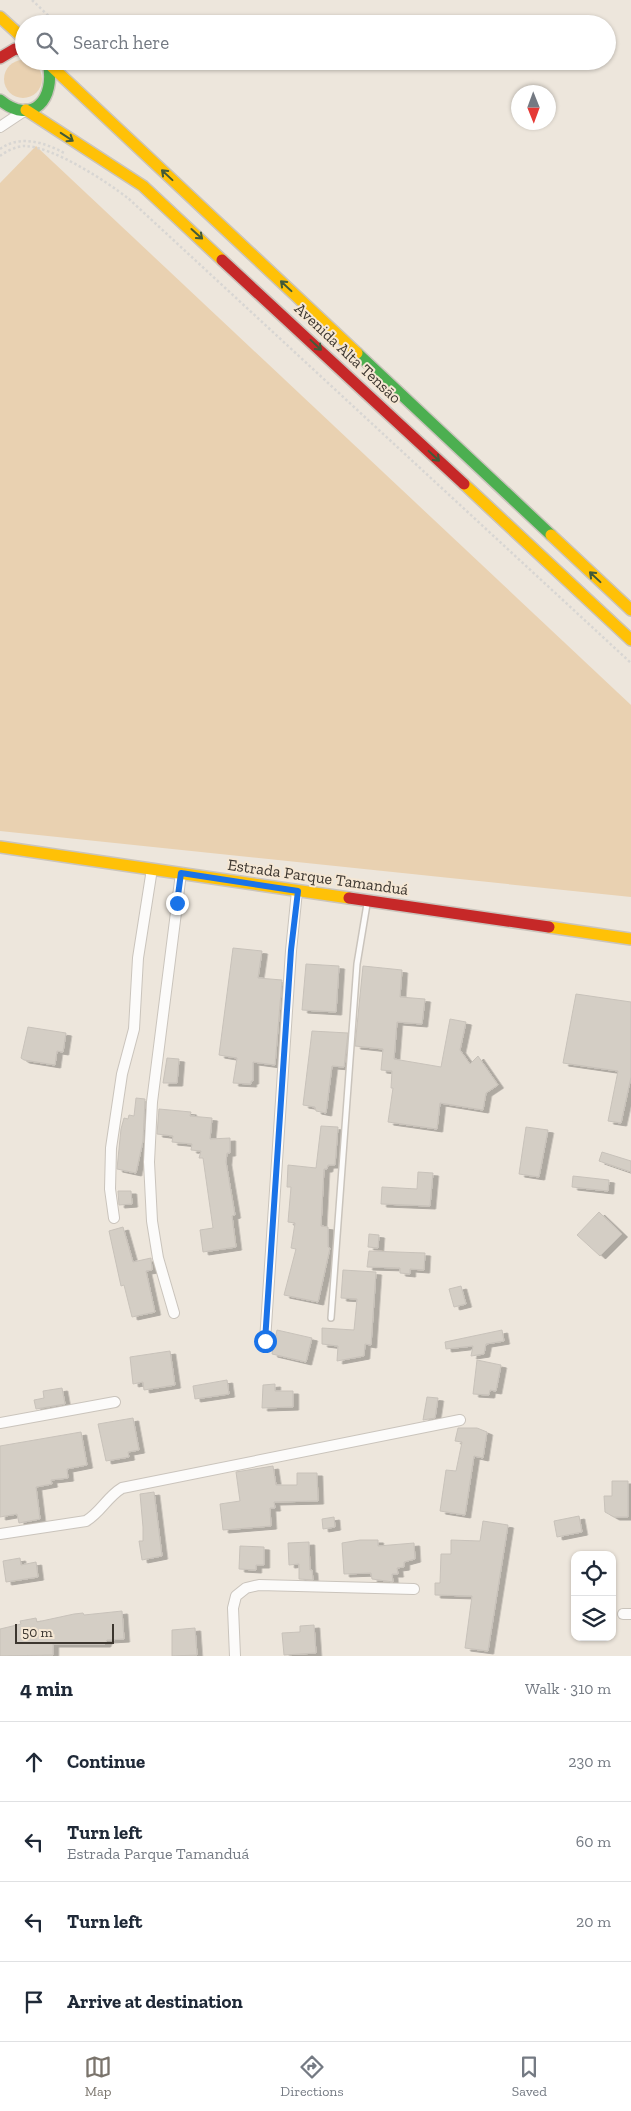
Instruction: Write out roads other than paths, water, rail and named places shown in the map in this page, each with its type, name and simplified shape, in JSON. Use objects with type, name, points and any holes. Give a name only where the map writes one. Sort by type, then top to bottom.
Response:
[{"type":"street","points":[[0,17],[15,31]]},
{"type":"street","points":[[0,58],[15,49]]},
{"type":"street","points":[[0,127],[44,101],[50,93],[53,83],[49,70]]},
{"type":"street","name":"Avenida Alta Tensāo","points":[[56,70],[631,610]]},
{"type":"street","name":"Avenida Alta Tensāo","points":[[0,100],[5,106],[25,111],[143,186],[631,640]]},
{"type":"street","name":"Estrada Parque Tamanduá","points":[[0,847],[631,939]]},
{"type":"street","points":[[114,1218],[110,1189],[111,1148],[122,1074],[134,1029],[138,958],[152,869]]},
{"type":"street","points":[[174,1313],[156,1249],[152,1222],[148,1162],[152,1102],[181,873]]},
{"type":"street","points":[[265,1341],[291,950],[298,891]]},
{"type":"street","points":[[0,1423],[115,1402]]},
{"type":"street","points":[[0,1534],[86,1521],[96,1515],[112,1494],[122,1488],[460,1420]]},
{"type":"street","points":[[235,1656],[234,1608],[236,1596],[246,1588],[259,1585],[414,1589]]},
{"type":"lane","points":[[331,1318],[357,964],[367,901]]}]
